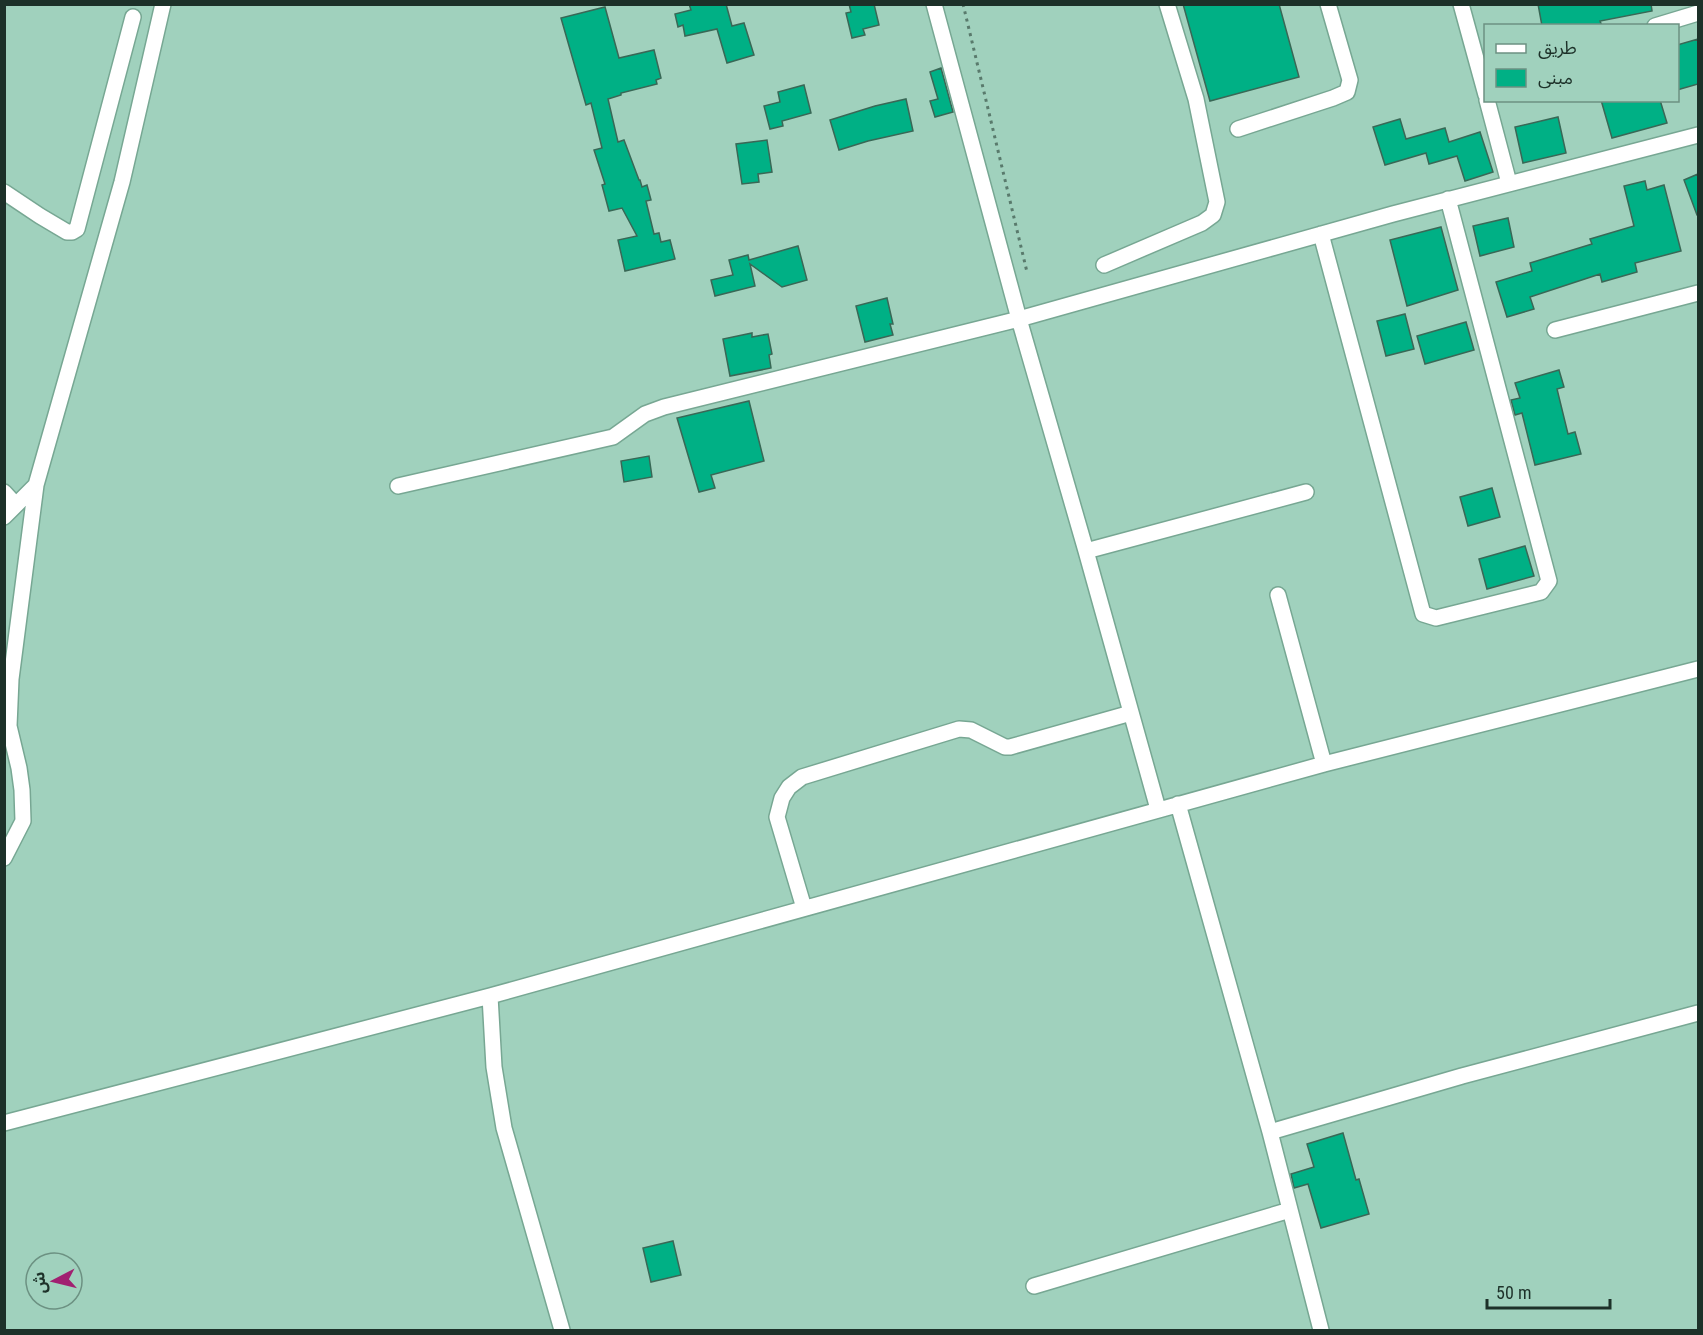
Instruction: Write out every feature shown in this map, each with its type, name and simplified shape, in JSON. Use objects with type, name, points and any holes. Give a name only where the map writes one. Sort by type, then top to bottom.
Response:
[{"type":"street","points":[[4,858],[22,821],[19,768],[9,726],[11,679],[36,485],[122,182],[163,4]]},
{"type":"street","points":[[934,4],[1019,319],[1158,809]]},
{"type":"street","points":[[1104,265],[1202,223],[1213,215],[1217,202],[1196,99],[1167,4]]},
{"type":"street","points":[[1238,129],[1347,92],[1350,80],[1328,4]]},
{"type":"street","points":[[1461,4],[1483,75]]},
{"type":"street","points":[[1662,24],[1698,13]]},
{"type":"street","points":[[4,192],[67,232],[77,229],[133,17]]},
{"type":"street","points":[[1488,102],[1509,183]]},
{"type":"street","points":[[398,486],[613,436],[645,414],[664,407],[1019,319],[1448,199],[1698,135]]},
{"type":"street","points":[[1321,234],[1424,614],[1436,618],[1541,592],[1549,581],[1448,199]]},
{"type":"street","points":[[1555,330],[1698,293]]},
{"type":"street","points":[[4,492],[10,511],[36,485]]},
{"type":"street","points":[[1086,550],[1306,492]]},
{"type":"street","points":[[1278,595],[1324,764]]},
{"type":"street","points":[[4,1123],[490,996],[1324,764],[1698,669]]},
{"type":"street","points":[[804,908],[777,817],[782,798],[789,787],[802,777],[959,729],[971,730],[1005,747],[1010,747],[1131,713]]},
{"type":"street","points":[[1178,804],[1270,1132],[1321,1330]]},
{"type":"street","points":[[490,996],[494,1067],[504,1128],[562,1330]]},
{"type":"street","points":[[1270,1132],[1462,1076],[1698,1013]]},
{"type":"street","points":[[1034,1286],[1290,1210]]},
{"type":"path","points":[[963,4],[1027,272]]},
{"type":"building","points":[[689,4],[726,4],[732,26],[744,23],[754,55],[727,63],[717,29],[685,36],[683,25],[678,27],[675,14],[691,10]]},
{"type":"building","points":[[849,4],[874,4],[879,25],[863,29],[865,35],[852,38],[846,13],[851,12]]},
{"type":"building","points":[[1183,4],[1279,4],[1299,77],[1210,101]]},
{"type":"building","points":[[1538,4],[1651,4],[1652,11],[1600,21],[1601,24],[1542,24]]},
{"type":"building","points":[[605,7],[619,58],[654,50],[661,78],[656,80],[657,84],[621,93],[621,95],[608,99],[618,142],[624,140],[642,187],[647,185],[651,200],[646,201],[654,234],[659,233],[661,242],[670,240],[675,259],[625,271],[618,240],[637,236],[622,208],[609,211],[602,185],[605,184],[594,150],[602,148],[591,103],[586,105],[561,18]]},
{"type":"building","points":[[1698,39],[1698,84],[1679,89],[1679,44]]},
{"type":"building","points":[[941,68],[953,112],[935,117],[930,101],[938,99],[930,72]]},
{"type":"building","points":[[804,85],[811,113],[782,121],[783,126],[770,129],[764,106],[780,102],[778,92]]},
{"type":"building","points":[[906,99],[913,131],[839,150],[830,120]]},
{"type":"building","points":[[1602,102],[1661,102],[1667,123],[1612,138]]},
{"type":"building","points":[[1558,117],[1566,153],[1523,163],[1515,127]]},
{"type":"building","points":[[1400,119],[1406,139],[1445,128],[1449,142],[1480,132],[1493,172],[1465,181],[1457,156],[1429,164],[1426,153],[1385,165],[1373,127]]},
{"type":"building","points":[[767,140],[772,172],[758,174],[759,182],[742,184],[736,144]]},
{"type":"building","points":[[1698,174],[1698,215],[1697,215],[1684,180]]},
{"type":"building","points":[[1645,181],[1647,190],[1664,185],[1681,251],[1635,263],[1637,272],[1602,282],[1600,274],[1530,297],[1534,309],[1507,317],[1496,282],[1532,271],[1530,263],[1592,244],[1590,239],[1634,226],[1624,186]]},
{"type":"building","points":[[1508,218],[1514,247],[1480,256],[1473,226]]},
{"type":"building","points":[[1441,227],[1458,290],[1407,306],[1390,240]]},
{"type":"building","points":[[798,246],[807,280],[782,287],[750,264],[755,286],[715,296],[711,280],[733,275],[729,260],[748,255],[749,260]]},
{"type":"building","points":[[887,298],[893,335],[865,342],[856,306]]},
{"type":"building","points":[[1405,314],[1414,349],[1386,356],[1377,321]]},
{"type":"building","points":[[1466,322],[1474,350],[1425,364],[1417,336]]},
{"type":"building","points":[[752,333],[752,337],[768,334],[772,354],[769,355],[771,368],[730,376],[723,339]]},
{"type":"building","points":[[1559,370],[1564,387],[1557,389],[1568,434],[1575,432],[1581,454],[1535,465],[1522,413],[1515,415],[1511,400],[1520,398],[1515,383]]},
{"type":"building","points":[[749,401],[764,461],[711,475],[715,488],[699,492],[677,418]]},
{"type":"building","points":[[649,456],[652,477],[624,482],[621,461]]},
{"type":"building","points":[[1492,488],[1500,517],[1468,526],[1460,497]]},
{"type":"building","points":[[1525,546],[1534,576],[1487,589],[1479,559]]},
{"type":"building","points":[[1343,1133],[1356,1180],[1359,1179],[1369,1214],[1321,1228],[1308,1184],[1294,1188],[1291,1174],[1314,1167],[1307,1144]]},
{"type":"building","points":[[673,1241],[681,1275],[651,1282],[643,1248]]}]
